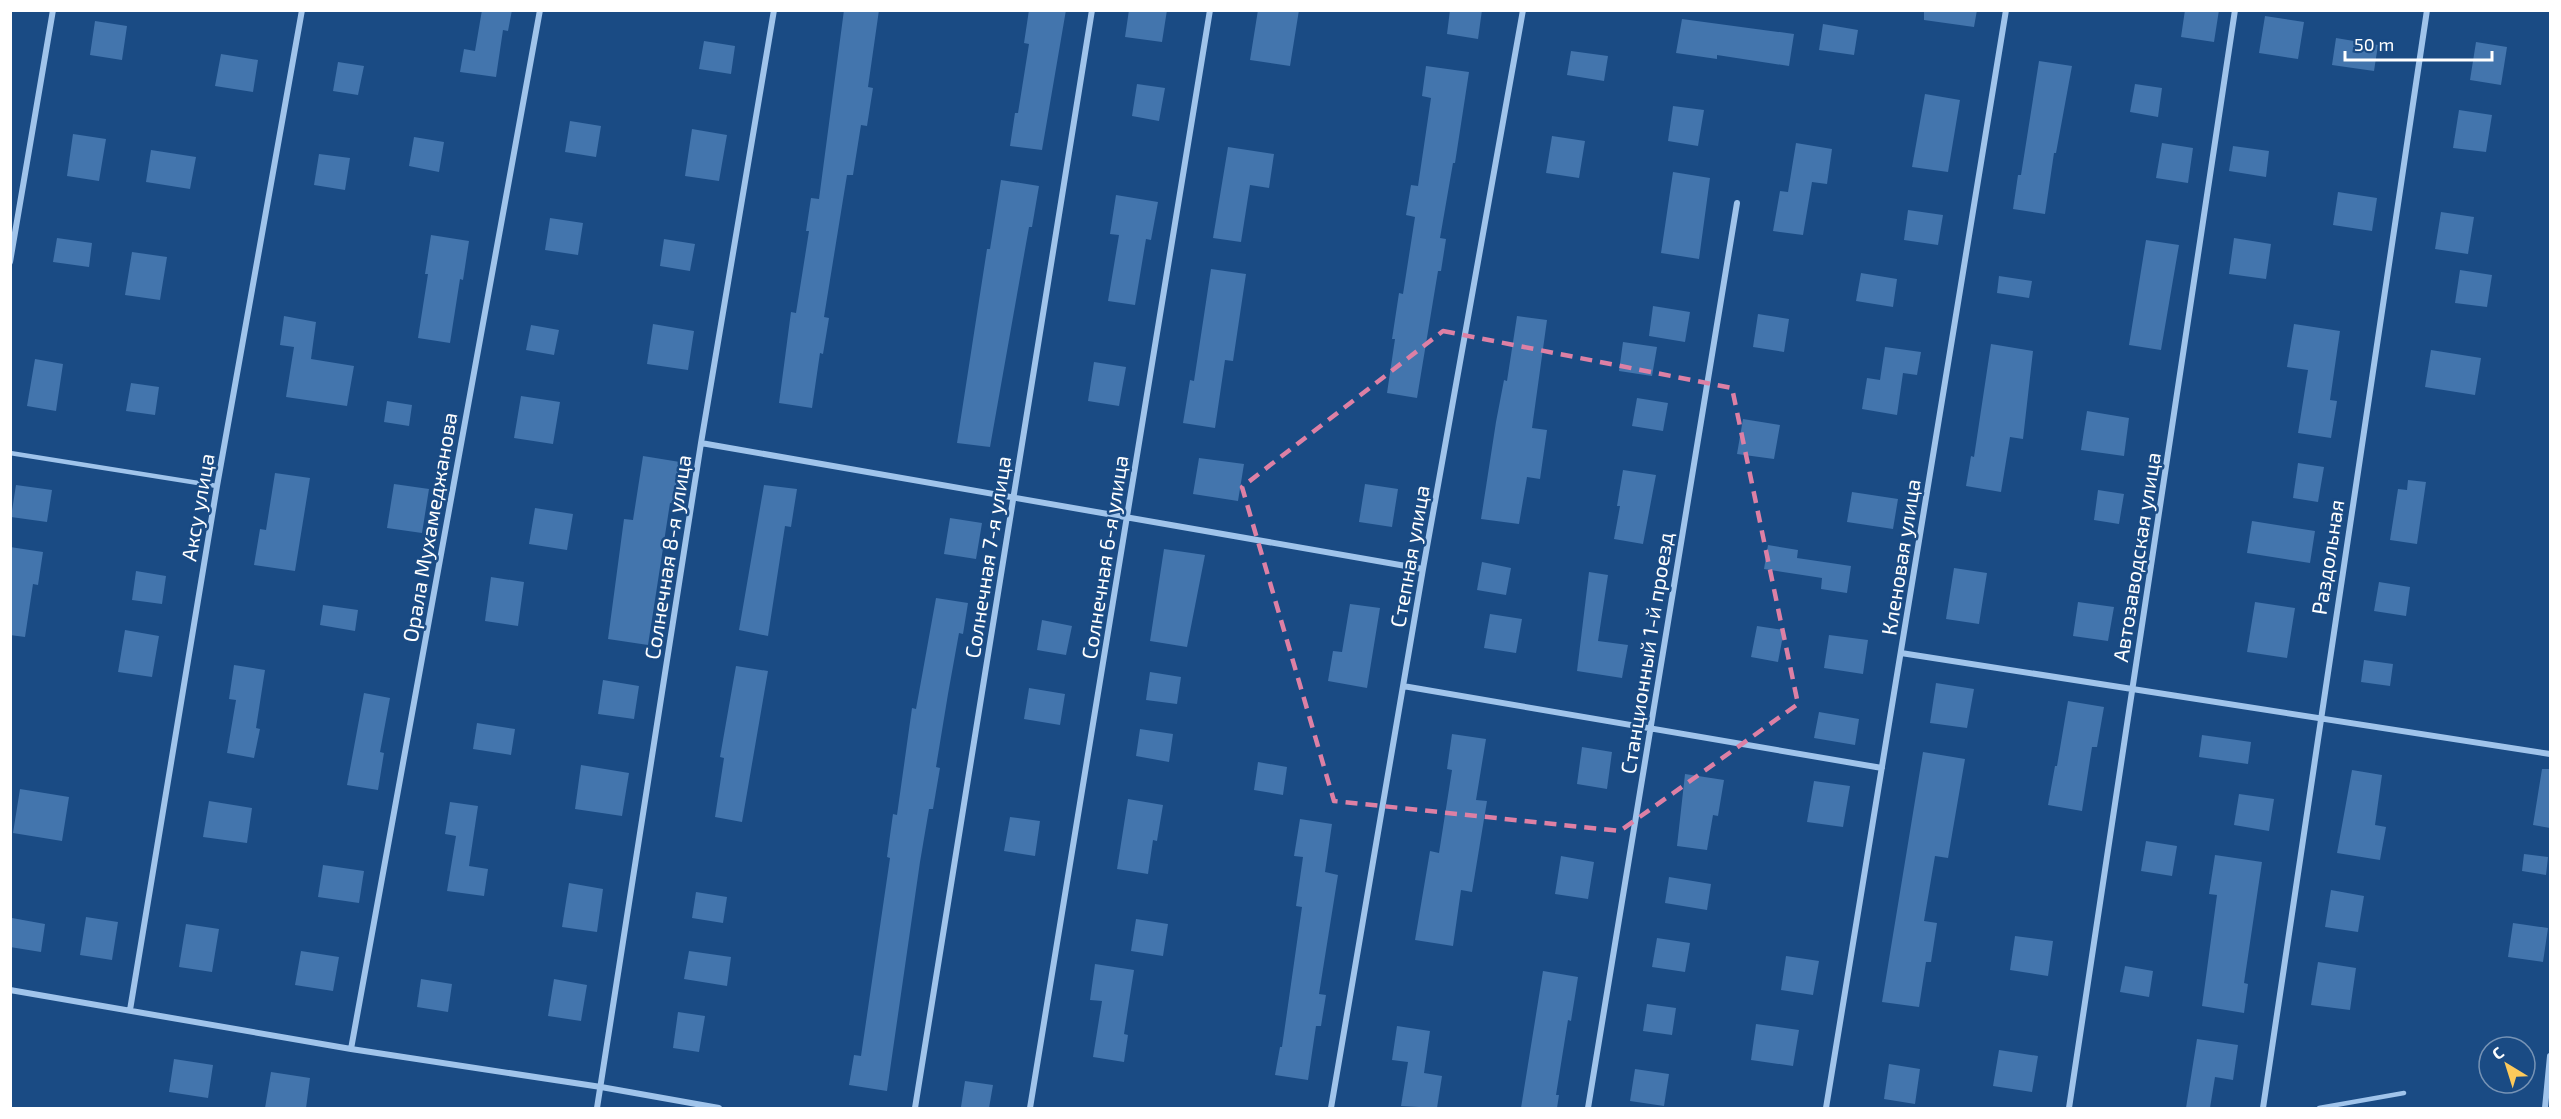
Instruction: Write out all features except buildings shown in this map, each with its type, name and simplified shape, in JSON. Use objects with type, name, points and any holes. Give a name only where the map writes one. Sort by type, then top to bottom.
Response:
[{"type":"street","points":[[10,262],[53,10]]},
{"type":"street","name":"Аксу улица","points":[[130,1010],[217,486],[302,10]]},
{"type":"street","name":"Орала Мухамеджанова","points":[[351,1049],[540,10]]},
{"type":"street","name":"Солнечная 8-я улица","points":[[597,1108],[701,443],[774,10]]},
{"type":"street","name":"Солнечная 7-я улица","points":[[915,1108],[1092,10]]},
{"type":"street","name":"Солнечная 6-я улица","points":[[1030,1108],[1210,10]]},
{"type":"street","name":"Степная улица","points":[[1330,1108],[1423,568],[1523,10]]},
{"type":"street","name":"Кленовая улица","points":[[1826,1108],[2006,10]]},
{"type":"street","name":"Автозаводская улица","points":[[2069,1108],[2235,10]]},
{"type":"street","name":"Раздольная","points":[[2263,1108],[2319,718],[2427,10]]},
{"type":"street","name":"Станционный 1-й проезд","points":[[1588,1108],[1737,203]]},
{"type":"street","points":[[701,443],[1423,568]]},
{"type":"street","points":[[1901,653],[2550,754]]},
{"type":"street","points":[[1403,686],[1882,768]]},
{"type":"street","points":[[10,990],[351,1049],[601,1087],[719,1108]]},
{"type":"street","points":[[2546,1108],[2550,1056]]},
{"type":"lane","points":[[10,453],[217,486]]},
{"type":"lane","points":[[2319,1108],[2404,1093]]},
{"type":"highlighted area","points":[[1443,331],[1732,388],[1798,704],[1620,831],[1334,801],[1242,487]]}]
